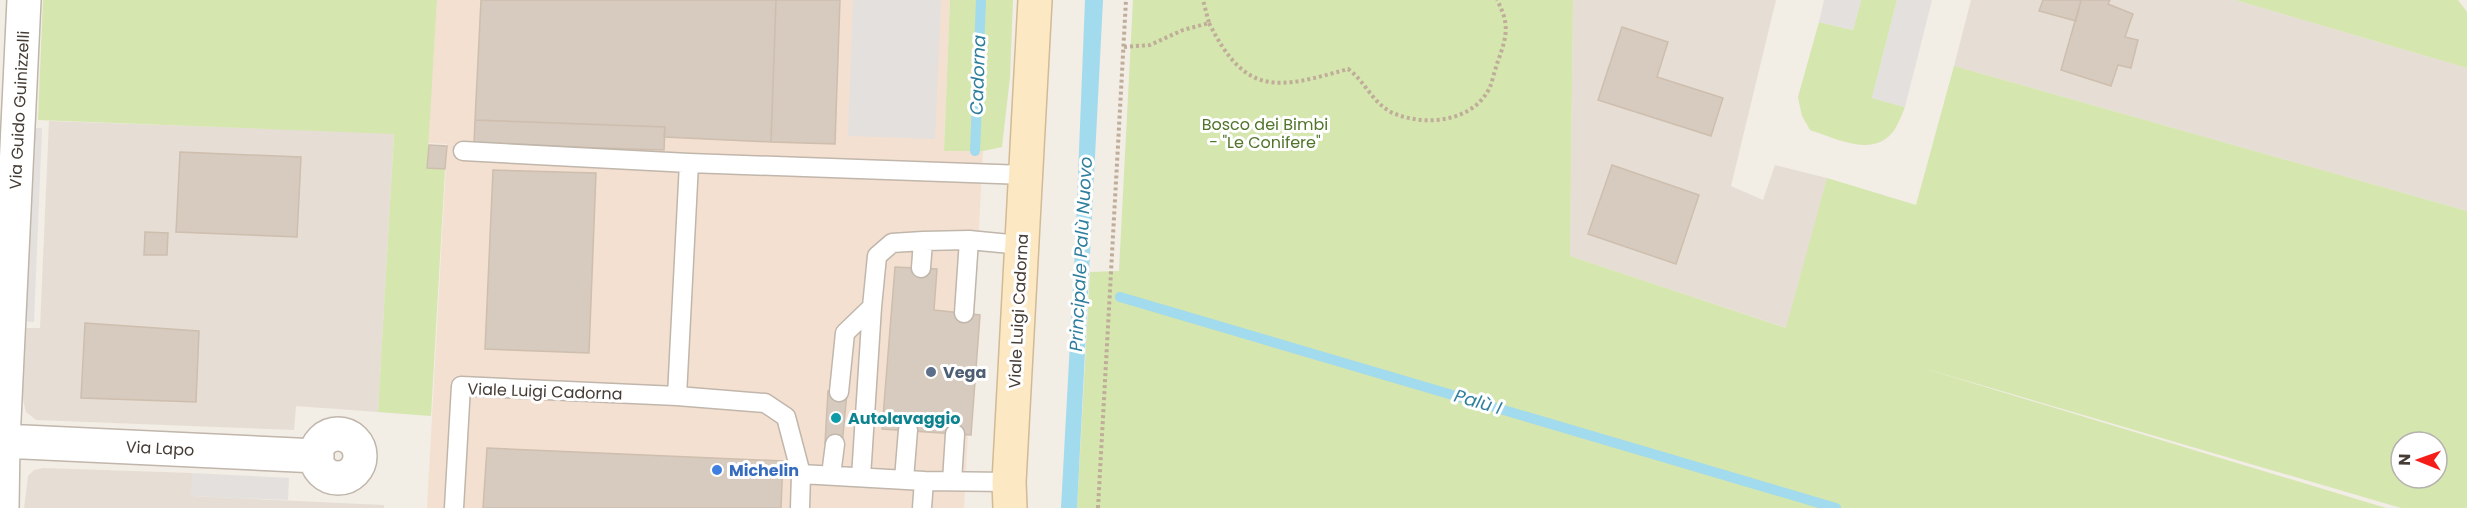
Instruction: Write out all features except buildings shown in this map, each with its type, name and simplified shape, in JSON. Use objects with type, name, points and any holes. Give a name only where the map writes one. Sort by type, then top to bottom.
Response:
[{"type":"main road","name":"Viale Luigi Cadorna","points":[[1008,499],[1035,0]]},
{"type":"street","name":"Via Guido Guinizzelli","points":[[2,507],[3,441],[24,0]]},
{"type":"street","name":"Via Lapo","points":[[3,441],[317,456]]},
{"type":"lane","points":[[463,152],[1025,175]]},
{"type":"lane","points":[[677,396],[689,163]]},
{"type":"lane","points":[[861,477],[877,256],[892,243],[969,240],[1022,245]]},
{"type":"lane","points":[[964,313],[969,240]]},
{"type":"lane","points":[[921,268],[923,241]]},
{"type":"lane","points":[[839,392],[845,333],[872,307]]},
{"type":"lane","name":"Viale Luigi Cadorna","points":[[454,508],[461,386],[677,396],[765,403],[786,417],[801,474],[800,508]]},
{"type":"lane","points":[[904,478],[908,430]]},
{"type":"lane","points":[[952,480],[955,434]]},
{"type":"lane","points":[[831,475],[835,444]]},
{"type":"lane","points":[[801,474],[904,478],[924,481],[952,480],[1008,499]]},
{"type":"lane","points":[[922,508],[924,481]]},
{"type":"path","points":[[1098,508],[1126,0]]},
{"type":"path","points":[[1203,0],[1209,23],[1219,43],[1236,66],[1261,81],[1284,84],[1348,69],[1356,74],[1372,97],[1392,113],[1417,119],[1441,121],[1465,113],[1489,88],[1508,29],[1497,0]]},
{"type":"path","points":[[1124,47],[1150,45],[1183,30],[1209,23]]},
{"type":"shaded area","points":[[437,0],[950,0],[944,151],[983,151],[964,508],[427,508],[447,146],[447,144],[428,143]]},
{"type":"shaded area","points":[[853,0],[941,0],[935,139],[848,136]]},
{"type":"shaded area","points":[[1573,0],[1776,0],[1731,186],[1763,200],[1775,165],[1827,178],[1787,328],[1570,256]]},
{"type":"shaded area","points":[[1824,0],[1861,0],[1853,30],[1819,22]]},
{"type":"shaded area","points":[[1897,0],[1932,0],[1905,107],[1872,98]]},
{"type":"shaded area","points":[[1971,0],[2235,0],[2467,68],[2467,211],[1954,66]]},
{"type":"shaded area","points":[[49,121],[394,133],[378,412],[296,406],[294,430],[36,420],[26,412],[22,396],[24,328],[40,328]]},
{"type":"shaded area","points":[[30,128],[42,128],[34,322],[22,321]]},
{"type":"shaded area","points":[[43,468],[192,473],[192,496],[384,505],[384,508],[24,508],[28,476],[34,470]]},
{"type":"shaded area","points":[[192,473],[289,478],[288,500],[191,496]]},
{"type":"green space","points":[[43,0],[437,0],[427,167],[445,169],[431,416],[378,412],[394,134],[38,120]]},
{"type":"green space","points":[[950,0],[1013,0],[1010,77],[1002,147],[983,151],[944,151]]},
{"type":"green space","name":"Bosco dei Bimbi - \"Le Conifere\"","points":[[1133,0],[1573,0],[1570,256],[1786,328],[1827,178],[1916,205],[1954,66],[2467,211],[2467,508],[2401,508],[1916,366],[2386,508],[1077,508],[1090,272],[1119,271]]},
{"type":"green space","points":[[1861,0],[1897,0],[1872,98],[1905,107],[1895,129],[1887,138],[1866,145],[1843,142],[1810,130],[1802,116],[1798,97],[1819,22],[1853,30]]},
{"type":"green space","points":[[2235,0],[2458,0],[2467,12],[2467,68]]},
{"type":"water","name":"Principale Palù Nuovo","points":[[1085,0],[1103,0],[1077,508],[1061,508],[1075,251]]},
{"type":"waterway","name":"Cadorna","points":[[975,151],[981,0]]},
{"type":"waterway","name":"Palù I","points":[[1120,297],[1836,508]]},
{"type":"place","name":"Vega","points":[[931,372]]},
{"type":"place","name":"Autolavaggio","points":[[836,418]]},
{"type":"place","name":"Michelin","points":[[717,470]]}]
